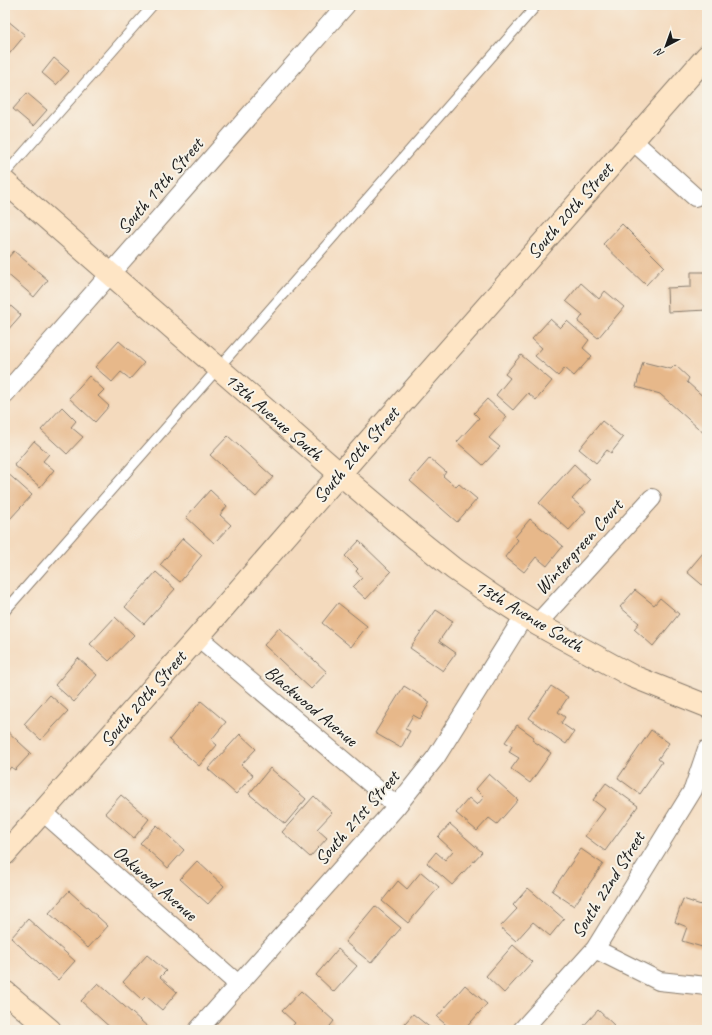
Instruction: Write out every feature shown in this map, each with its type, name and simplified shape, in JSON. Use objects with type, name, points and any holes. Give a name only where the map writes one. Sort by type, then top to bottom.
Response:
[{"type":"street","name":"South 19th Street","points":[[5,394],[346,5]]},
{"type":"street","name":"South 20th Street","points":[[5,854],[198,637],[707,56]]},
{"type":"street","points":[[632,140],[695,197]]},
{"type":"street","name":"13th Avenue South","points":[[5,182],[340,474],[454,569],[531,620],[632,676],[707,706]]},
{"type":"street","name":"Wintergreen Court","points":[[531,620],[652,498]]},
{"type":"street","name":"South 21st Street","points":[[198,1030],[397,806],[436,756],[531,620]]},
{"type":"street","name":"Blackwood Avenue","points":[[198,637],[397,806]]},
{"type":"street","name":"South 22nd Street","points":[[522,1030],[595,949],[693,790],[707,748]]},
{"type":"street","name":"Oakwood Avenue","points":[[43,812],[239,985]]},
{"type":"street","points":[[595,949],[660,981],[707,986]]},
{"type":"street","points":[[5,992],[50,1030]]},
{"type":"lane","points":[[5,174],[153,5]]},
{"type":"lane","points":[[5,611],[537,5]]},
{"type":"building","points":[[7,20],[25,35],[5,59],[5,22]]},
{"type":"building","points":[[54,58],[69,71],[56,85],[42,73]]},
{"type":"building","points":[[27,93],[47,110],[33,126],[13,109]]},
{"type":"building","points":[[622,224],[664,266],[646,285],[603,244]]},
{"type":"building","points":[[14,251],[48,280],[34,297],[5,272],[5,261]]},
{"type":"building","points":[[691,272],[707,272],[707,310],[668,312],[667,288],[691,287]]},
{"type":"building","points":[[581,283],[599,299],[605,291],[624,307],[598,338],[578,322],[583,315],[566,301]]},
{"type":"building","points":[[5,301],[21,315],[6,332],[5,331]]},
{"type":"building","points":[[550,319],[560,328],[567,321],[589,340],[583,348],[592,356],[574,376],[565,368],[558,376],[535,356],[542,348],[532,339]]},
{"type":"building","points":[[119,341],[144,363],[130,379],[121,372],[112,382],[95,367]]},
{"type":"building","points":[[521,355],[552,381],[536,400],[528,393],[513,410],[496,395],[510,378],[505,374]]},
{"type":"building","points":[[643,362],[671,369],[675,365],[689,378],[687,382],[707,400],[707,436],[660,394],[636,387]]},
{"type":"building","points":[[89,376],[104,390],[98,396],[109,406],[95,422],[69,398]]},
{"type":"building","points":[[487,399],[507,417],[489,438],[500,447],[483,465],[457,442],[479,418],[474,413]]},
{"type":"building","points":[[62,407],[76,421],[71,427],[83,437],[67,454],[41,430]]},
{"type":"building","points":[[602,421],[623,438],[611,453],[607,450],[596,463],[579,449]]},
{"type":"building","points":[[228,436],[273,477],[256,497],[210,455]]},
{"type":"building","points":[[34,441],[49,454],[43,461],[54,470],[40,487],[14,465]]},
{"type":"building","points":[[430,458],[446,472],[443,476],[456,487],[459,484],[477,499],[457,522],[410,481]]},
{"type":"building","points":[[574,464],[590,479],[572,499],[586,511],[569,530],[539,503]]},
{"type":"building","points":[[5,471],[32,495],[10,519],[5,514]]},
{"type":"building","points":[[210,490],[227,506],[220,515],[231,525],[214,543],[186,517]]},
{"type":"building","points":[[530,519],[563,546],[547,566],[536,557],[524,572],[505,557],[518,540],[515,537]]},
{"type":"building","points":[[183,538],[202,555],[180,582],[160,565]]},
{"type":"building","points":[[359,541],[391,572],[366,599],[353,587],[362,578],[356,571],[358,569],[345,556]]},
{"type":"building","points":[[703,553],[707,556],[707,589],[687,572]]},
{"type":"building","points":[[156,572],[175,589],[144,624],[125,607]]},
{"type":"building","points":[[635,590],[654,605],[660,598],[679,614],[653,646],[634,629],[639,623],[620,607]]},
{"type":"building","points":[[338,603],[367,626],[351,647],[322,623]]},
{"type":"building","points":[[436,610],[453,621],[439,641],[456,653],[443,671],[410,648]]},
{"type":"building","points":[[115,617],[134,635],[109,661],[90,644]]},
{"type":"building","points":[[279,628],[327,672],[311,689],[264,645]]},
{"type":"building","points":[[78,658],[97,675],[74,702],[55,685]]},
{"type":"building","points":[[404,686],[430,702],[420,719],[413,715],[405,729],[410,731],[401,748],[375,733]]},
{"type":"building","points":[[551,686],[568,697],[558,712],[565,717],[561,723],[574,732],[566,744],[529,718]]},
{"type":"building","points":[[50,695],[68,711],[41,740],[24,724]]},
{"type":"building","points":[[201,701],[226,722],[211,740],[217,745],[199,766],[169,740]]},
{"type":"building","points":[[517,725],[534,737],[532,740],[551,753],[530,783],[511,769],[519,758],[509,752],[512,746],[505,742]]},
{"type":"building","points":[[5,729],[31,753],[15,770],[11,767],[5,774]]},
{"type":"building","points":[[651,730],[669,743],[658,759],[662,762],[640,794],[618,778]]},
{"type":"building","points":[[240,734],[256,749],[241,765],[253,775],[236,794],[208,769]]},
{"type":"building","points":[[270,768],[306,799],[285,824],[249,794]]},
{"type":"building","points":[[489,774],[518,800],[497,824],[489,818],[477,831],[456,813],[469,798],[477,805],[484,797],[476,789]]},
{"type":"building","points":[[606,783],[638,806],[605,851],[585,836],[605,809],[593,800]]},
{"type":"building","points":[[121,795],[149,819],[134,838],[105,813]]},
{"type":"building","points":[[314,796],[332,813],[317,829],[327,838],[310,857],[282,832]]},
{"type":"building","points":[[450,824],[482,852],[452,885],[427,863],[436,852],[445,860],[453,851],[438,837]]},
{"type":"building","points":[[157,825],[184,850],[168,868],[140,843]]},
{"type":"building","points":[[581,849],[603,864],[574,906],[552,891]]},
{"type":"building","points":[[197,861],[224,886],[208,904],[180,879]]},
{"type":"building","points":[[421,872],[439,887],[408,923],[382,901],[398,881],[407,889]]},
{"type":"building","points":[[528,888],[564,919],[550,936],[533,922],[516,941],[500,927],[517,909],[513,905]]},
{"type":"building","points":[[69,891],[108,926],[88,948],[49,913]]},
{"type":"building","points":[[683,899],[707,907],[707,932],[702,947],[682,941],[687,927],[675,922]]},
{"type":"building","points":[[375,906],[401,928],[371,963],[345,942]]},
{"type":"building","points":[[28,919],[75,961],[58,980],[11,938]]},
{"type":"building","points":[[513,945],[532,962],[504,993],[486,976]]},
{"type":"building","points":[[338,949],[357,966],[334,992],[316,975]]},
{"type":"building","points":[[147,955],[166,971],[160,977],[177,992],[162,1010],[146,996],[142,1000],[123,982]]},
{"type":"building","points":[[98,983],[149,1028],[148,1030],[113,1030],[81,1001]]},
{"type":"building","points":[[465,985],[487,1004],[464,1030],[452,1030],[437,1017]]},
{"type":"building","points":[[301,991],[334,1021],[327,1030],[289,1030],[295,1023],[282,1011]]},
{"type":"building","points":[[598,1010],[614,1025],[609,1030],[580,1030]]},
{"type":"building","points":[[413,1014],[433,1030],[399,1030]]}]
